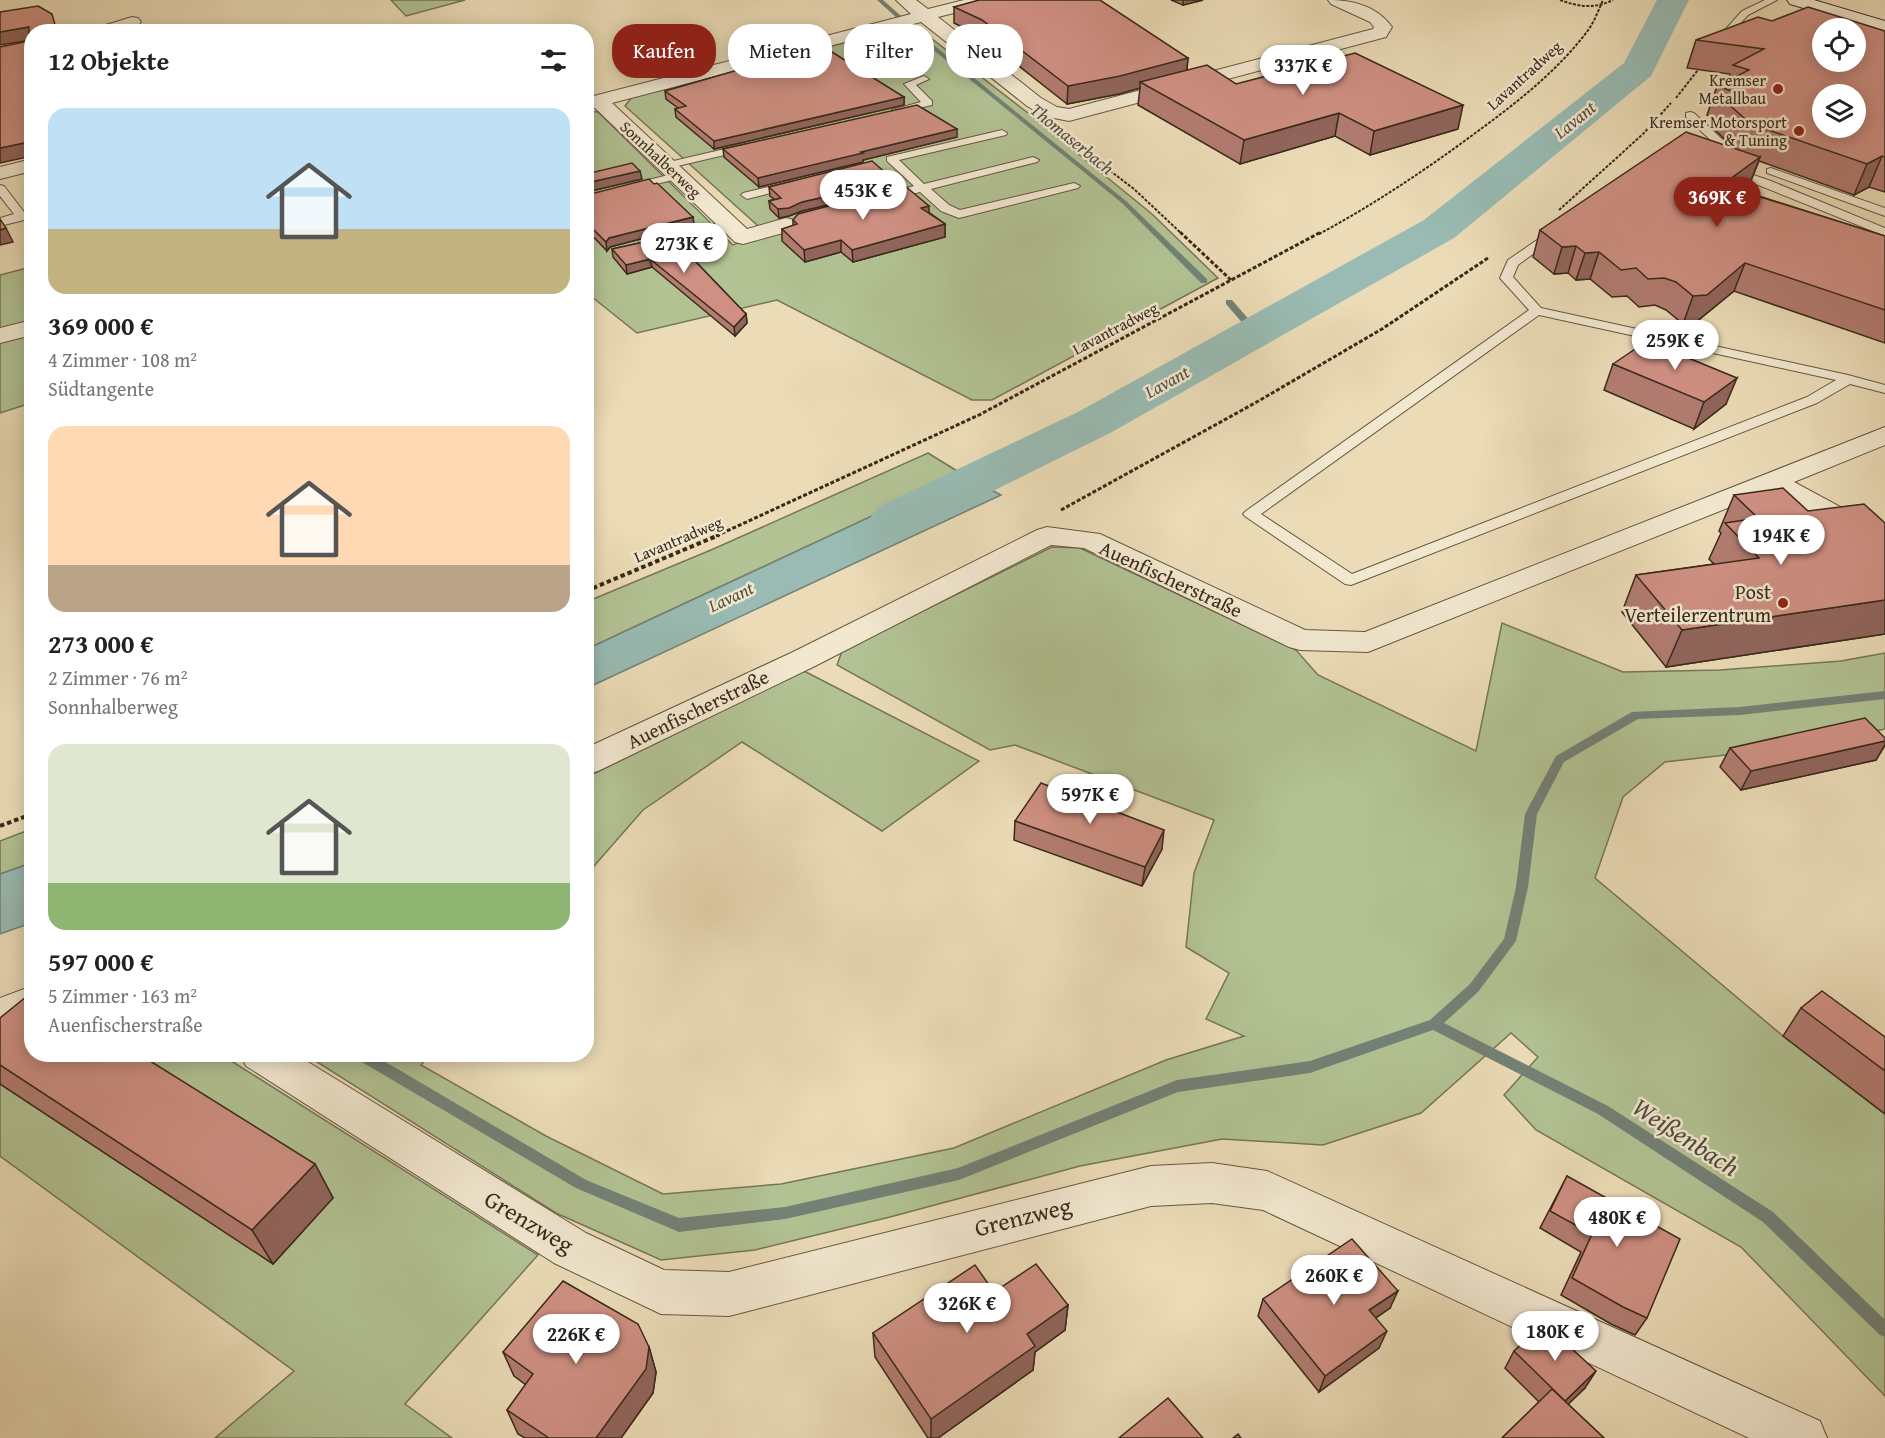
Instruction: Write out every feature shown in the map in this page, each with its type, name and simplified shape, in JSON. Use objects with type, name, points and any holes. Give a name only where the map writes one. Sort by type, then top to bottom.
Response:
[{"type":"street","points":[[905,0],[1034,102],[1051,112],[1068,115],[1380,33],[1383,27],[1376,18],[1336,0]]},
{"type":"street","name":"Sonnhalberweg","points":[[594,101],[984,0]]},
{"type":"street","points":[[1796,0],[1885,27]]},
{"type":"street","points":[[126,24],[132,22]]},
{"type":"street","name":"Sonnhalberweg","points":[[594,104],[674,170],[743,237],[791,223]]},
{"type":"street","points":[[0,173],[24,167]]},
{"type":"street","points":[[0,336],[24,329]]},
{"type":"street","name":"Auenfischerstraße","points":[[594,758],[804,658],[1047,536],[1090,540],[1300,640],[1368,642],[1885,435]]},
{"type":"street","points":[[1772,481],[1885,543]]},
{"type":"street","points":[[0,1015],[24,1005]]},
{"type":"street","name":"Grenzweg","points":[[273,1062],[570,1248],[661,1292],[729,1294],[1151,1186],[1212,1183],[1267,1191],[1803,1438]]},
{"type":"lane","points":[[1719,42],[1745,14],[1772,0]]},
{"type":"lane","points":[[887,114],[928,103],[909,84],[924,79]]},
{"type":"lane","points":[[1690,115],[1735,158],[1885,212]]},
{"type":"lane","points":[[1002,133],[886,161],[945,208],[959,214],[1074,186]]},
{"type":"lane","points":[[614,191],[761,143]]},
{"type":"lane","points":[[876,200],[1033,160]]},
{"type":"lane","points":[[1723,167],[1885,232]]},
{"type":"lane","points":[[747,195],[802,181]]},
{"type":"lane","points":[[0,188],[24,213]]},
{"type":"lane","points":[[0,222],[24,216]]},
{"type":"lane","points":[[1567,223],[1512,263],[1506,278],[1537,311],[1885,389]]},
{"type":"lane","points":[[638,247],[730,224]]},
{"type":"lane","points":[[1537,311],[1251,514],[1352,580],[1812,400],[1848,380]]},
{"type":"path","points":[[1560,0],[1575,5],[1601,7]]},
{"type":"path","name":"Lavantradweg","points":[[594,588],[710,539],[979,415],[1354,215],[1465,140],[1543,77],[1586,33],[1603,0]]},
{"type":"path","name":"Lavantradweg","points":[[1601,7],[1613,0]]},
{"type":"path","points":[[1551,215],[1643,134],[1687,85],[1719,42]]},
{"type":"path","points":[[1060,132],[1134,189],[1232,280]]},
{"type":"path","points":[[1055,513],[1255,403],[1382,329],[1489,258]]},
{"type":"path","points":[[0,825],[24,817]]},
{"type":"green space","points":[[391,0],[465,0],[406,16]]},
{"type":"green space","points":[[934,40],[946,50],[946,78],[983,78],[1152,214],[1218,278],[992,400],[972,400],[777,300],[637,333],[594,299],[594,112],[598,112],[733,245],[766,233],[625,106],[632,97],[706,78],[716,78],[716,76],[728,72],[728,78],[832,78],[832,46],[844,43],[844,78],[934,78]]},
{"type":"green space","points":[[24,269],[24,405],[0,413],[0,275]]},
{"type":"green space","points":[[928,453],[962,474],[594,646],[594,599],[711,550]]},
{"type":"green space","points":[[1052,547],[1080,548],[1296,650],[1318,675],[1476,751],[1502,623],[1623,672],[1720,670],[1841,661],[1885,653],[1885,729],[1805,746],[1665,762],[1623,797],[1595,878],[1783,1036],[1885,1114],[1885,1396],[1741,1247],[1536,1130],[1504,1095],[1538,1057],[1511,1033],[1421,1113],[1323,1145],[1222,1139],[1080,1166],[890,1217],[755,1250],[661,1260],[556,1213],[317,1062],[423,1062],[421,1065],[546,1136],[663,1194],[781,1184],[954,1148],[1166,1060],[1244,1036],[1206,1019],[1229,973],[1186,947],[1194,873],[1214,820],[1015,745],[990,750],[837,665],[842,651]]},
{"type":"green space","points":[[804,671],[979,761],[882,831],[742,742],[643,810],[594,866],[594,774]]},
{"type":"green space","points":[[24,832],[24,865],[0,874],[0,841]]},
{"type":"green space","points":[[0,1035],[24,1049],[24,1062],[233,1062],[538,1255],[405,1404],[452,1438],[215,1438],[294,1371],[0,1156]]},
{"type":"water","points":[[962,474],[1001,495],[594,685],[594,646]]},
{"type":"water","points":[[24,865],[24,925],[0,934],[0,874]]},
{"type":"building","points":[[979,0],[1100,0],[1188,58],[1120,76],[1068,86],[1023,51],[1023,24],[987,24],[954,7]]},
{"type":"building","points":[[38,6],[52,14],[55,24],[24,24],[24,28],[0,32],[0,12]]},
{"type":"building","points":[[1808,7],[1843,18],[1812,18],[1812,72],[1866,72],[1866,25],[1885,31],[1885,157],[1882,156],[1867,164],[1751,124],[1726,102],[1738,93],[1717,86],[1749,70],[1733,65],[1764,49],[1696,40],[1758,17],[1772,21]]},
{"type":"building","points":[[24,42],[24,143],[0,148],[0,47]]},
{"type":"building","points":[[832,52],[844,60],[844,78],[874,78],[904,97],[714,141],[675,109],[686,106],[665,91],[728,73],[728,78],[832,78]]},
{"type":"building","points":[[1355,53],[1463,105],[1374,131],[1339,113],[1244,140],[1140,82],[1207,65],[1236,84]]},
{"type":"building","points":[[917,105],[957,129],[758,178],[723,149]]},
{"type":"building","points":[[1686,132],[1760,157],[1722,185],[1885,236],[1885,310],[1745,263],[1707,295],[1693,296],[1676,282],[1664,278],[1648,279],[1636,268],[1621,270],[1599,252],[1585,253],[1576,246],[1562,247],[1540,230]]},
{"type":"building","points":[[872,161],[895,181],[802,202],[789,208],[778,209],[769,201],[781,198],[769,187]]},
{"type":"building","points":[[632,163],[640,171],[594,181],[594,172]]},
{"type":"building","points":[[649,179],[654,184],[657,183],[693,217],[609,238],[606,242],[594,230],[594,193]]},
{"type":"building","points":[[905,186],[929,206],[921,208],[945,224],[852,250],[841,240],[804,250],[782,229],[797,224],[793,220],[798,214]]},
{"type":"building","points":[[0,219],[6,228],[0,230]]},
{"type":"building","points":[[671,236],[746,314],[734,327],[650,259],[626,265],[612,249]]},
{"type":"building","points":[[1647,341],[1737,378],[1704,402],[1613,364]]},
{"type":"building","points":[[1783,488],[1808,511],[1864,504],[1885,523],[1885,600],[1682,630],[1636,575],[1759,558],[1725,523],[1758,518],[1734,495]]},
{"type":"building","points":[[1865,718],[1885,738],[1885,741],[1751,771],[1730,748]]},
{"type":"building","points":[[1041,783],[1164,830],[1145,867],[1015,821]]},
{"type":"building","points":[[1822,991],[1885,1037],[1885,1071],[1801,1008]]},
{"type":"building","points":[[24,998],[24,1062],[152,1062],[315,1164],[252,1230],[0,1065],[0,1018]]},
{"type":"building","points":[[1567,1176],[1680,1239],[1647,1318],[1572,1278],[1592,1234],[1550,1211]]},
{"type":"building","points":[[1352,1239],[1398,1291],[1369,1310],[1387,1331],[1325,1376],[1263,1299]]},
{"type":"building","points":[[1036,1264],[1068,1305],[1027,1334],[1035,1346],[931,1419],[873,1333],[975,1265],[994,1292]]},
{"type":"building","points":[[563,1281],[638,1324],[649,1347],[646,1369],[596,1438],[549,1438],[507,1410],[533,1374],[503,1352]]},
{"type":"building","points":[[1544,1323],[1596,1371],[1565,1401],[1514,1351]]},
{"type":"building","points":[[1552,1389],[1604,1438],[1503,1437]]},
{"type":"building","points":[[1168,1398],[1203,1438],[1119,1438]]},
{"type":"waterway","name":"Thomaserbach","points":[[880,0],[899,17]]},
{"type":"waterway","name":"Lavant","points":[[897,518],[1095,422],[1439,229],[1639,69],[1673,0]]},
{"type":"waterway","name":"Thomaserbach","points":[[934,48],[1124,202],[1204,281]]},
{"type":"waterway","name":"Thomaserbach","points":[[1229,302],[1255,332]]},
{"type":"waterway","points":[[1434,1024],[1474,988],[1510,941],[1522,887],[1531,814],[1560,759],[1636,715],[1740,711],[1885,695]]},
{"type":"waterway","points":[[374,1062],[581,1184],[679,1225],[785,1213],[959,1174],[1177,1086],[1310,1067],[1434,1024]]},
{"type":"waterway","name":"Weißenbach","points":[[1434,1024],[1603,1110],[1768,1217],[1885,1330]]},
{"type":"place","name":"Kremser Metallbau","points":[[1778,89]]},
{"type":"place","name":"Kremser Motorsport & Tuning","points":[[1799,131]]},
{"type":"place","name":"Post Verteilerzentrum","points":[[1783,603]]}]
